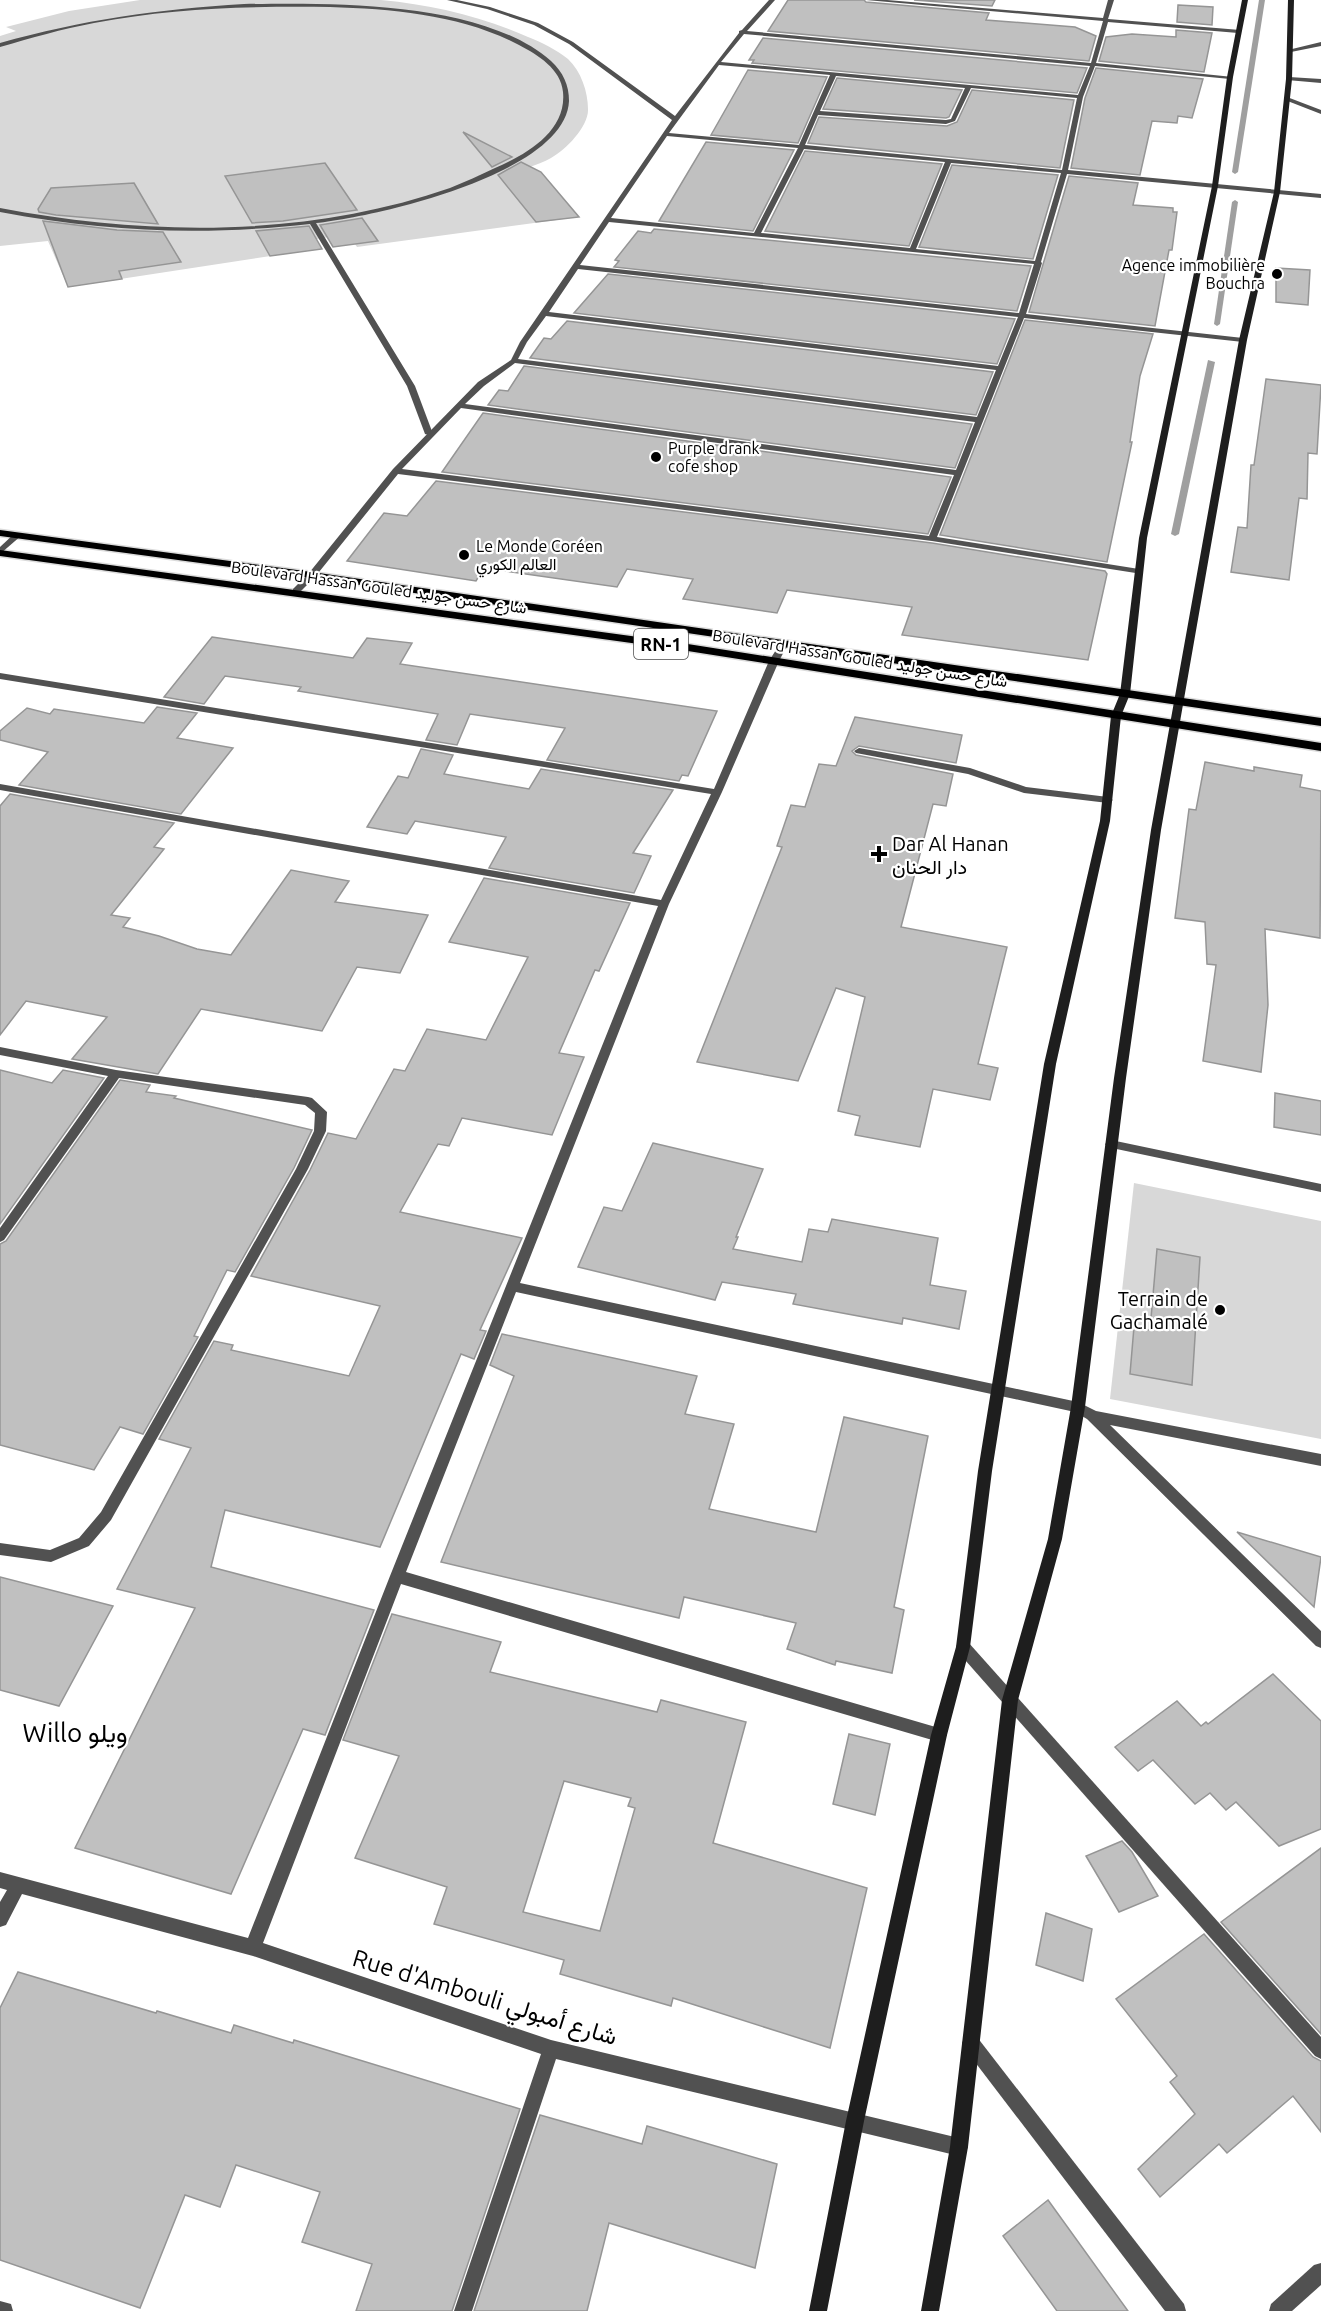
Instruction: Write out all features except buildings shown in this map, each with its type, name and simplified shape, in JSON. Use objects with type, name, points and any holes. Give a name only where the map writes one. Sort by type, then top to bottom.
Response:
[{"type":"main road","points":[[818,2311],[855,2121],[939,1734],[963,1647],[998,1389],[1050,1064],[1108,800],[1116,716],[1125,694],[1143,538],[1215,186],[1230,77],[1245,0]]},
{"type":"main road","points":[[930,2311],[959,2147],[1010,1700],[1055,1539],[1078,1407],[1156,830],[1244,340],[1278,192],[1291,50],[1291,0]]},
{"type":"main road","name":"Boulevard Hassan Gouled شارع حسن جوليد","points":[[0,533],[312,575],[1321,722]]},
{"type":"main road","name":"Boulevard Hassan Gouled شارع حسن جوليد","points":[[0,552],[296,591],[774,661],[1175,726],[1321,747]]},
{"type":"street","points":[[450,0],[488,8],[536,24],[571,43],[676,120]]},
{"type":"street","points":[[296,591],[312,575],[429,434],[481,384],[514,361],[524,342],[609,220],[665,134],[741,32],[771,0]]},
{"type":"street","points":[[869,0],[931,3],[1238,32]]},
{"type":"street","points":[[932,539],[1022,315],[1064,173],[1080,97],[1093,64],[1111,0]]},
{"type":"street","points":[[0,45],[82,22],[147,10],[203,4],[316,2],[400,10],[465,23],[504,36],[534,51],[555,70],[566,89],[566,111],[552,133],[527,155],[488,176],[439,195],[379,210],[312,222],[240,229],[168,231],[99,227],[36,219],[0,210]]},
{"type":"street","points":[[741,32],[1230,77]]},
{"type":"street","points":[[1291,50],[1321,44]]},
{"type":"street","points":[[717,63],[1080,97]]},
{"type":"street","points":[[757,234],[801,148],[834,74]]},
{"type":"street","points":[[1289,79],[1321,81]]},
{"type":"street","points":[[817,113],[946,122],[953,120],[969,86]]},
{"type":"street","points":[[1287,99],[1321,112]]},
{"type":"street","points":[[665,134],[1321,196]]},
{"type":"street","points":[[912,251],[948,162]]},
{"type":"street","points":[[609,220],[1039,263]]},
{"type":"street","points":[[312,222],[411,386],[429,434]]},
{"type":"street","points":[[577,267],[1244,340]]},
{"type":"street","points":[[545,314],[1000,368]]},
{"type":"street","points":[[514,361],[980,420]]},
{"type":"street","points":[[460,406],[959,473]]},
{"type":"street","points":[[396,471],[932,539],[1139,572]]},
{"type":"street","points":[[0,552],[18,535]]},
{"type":"street","points":[[253,1948],[397,1576],[664,904],[717,792],[774,661],[784,644]]},
{"type":"street","points":[[0,676],[717,792]]},
{"type":"street","points":[[859,751],[970,771],[1024,790],[1108,800]]},
{"type":"street","points":[[0,787],[664,904]]},
{"type":"street","points":[[0,1051],[116,1074],[308,1101],[321,1112],[320,1131],[302,1169],[106,1516],[84,1542],[51,1556],[0,1549]]},
{"type":"street","points":[[0,1237],[116,1074]]},
{"type":"street","points":[[1112,1144],[1321,1188]]},
{"type":"street","points":[[512,1286],[1078,1407],[1093,1416],[1321,1641]]},
{"type":"street","points":[[1093,1416],[1321,1460]]},
{"type":"street","points":[[397,1576],[939,1734]]},
{"type":"street","points":[[963,1647],[1321,2050]]},
{"type":"street","name":"Rue d'Ambouli شارع أمبولي","points":[[0,1880],[253,1948],[551,2049],[959,2147]]},
{"type":"street","points":[[0,1919],[18,1885]]},
{"type":"street","points":[[971,2043],[1177,2311]]},
{"type":"street","points":[[463,2311],[551,2049]]},
{"type":"street","points":[[1278,2311],[1321,2272]]},
{"type":"shaded area","points":[[140,0],[381,0],[456,12],[492,23],[543,44],[559,52],[577,69],[587,96],[588,109],[585,123],[576,137],[557,154],[530,167],[544,176],[579,217],[357,247],[348,234],[292,243],[297,252],[68,287],[48,241],[0,246],[0,36],[16,31],[6,27],[69,11]]},
{"type":"shaded area","name":"Terrain de Gachamalé","points":[[1134,1183],[1321,1221],[1321,1439],[1110,1399]]},
{"type":"waterway","points":[[1235,172],[1262,0]]},
{"type":"waterway","points":[[1217,324],[1235,202]]},
{"type":"waterway","points":[[1175,534],[1211,362]]},
{"type":"place","name":"Agence immobilière Bouchra","points":[[1277,274]]},
{"type":"place","name":"Purple drank cofe shop","points":[[656,457]]},
{"type":"place","name":"Le Monde Coréen العالم الكوري","points":[[464,555]]},
{"type":"place","name":"Dar Al Hanan دار الحنان","points":[[879,854]]},
{"type":"place","name":"Terrain de Gachamalé","points":[[1220,1310]]},
{"type":"district","name":"Willo ويلو","points":[[75,1732]]}]
